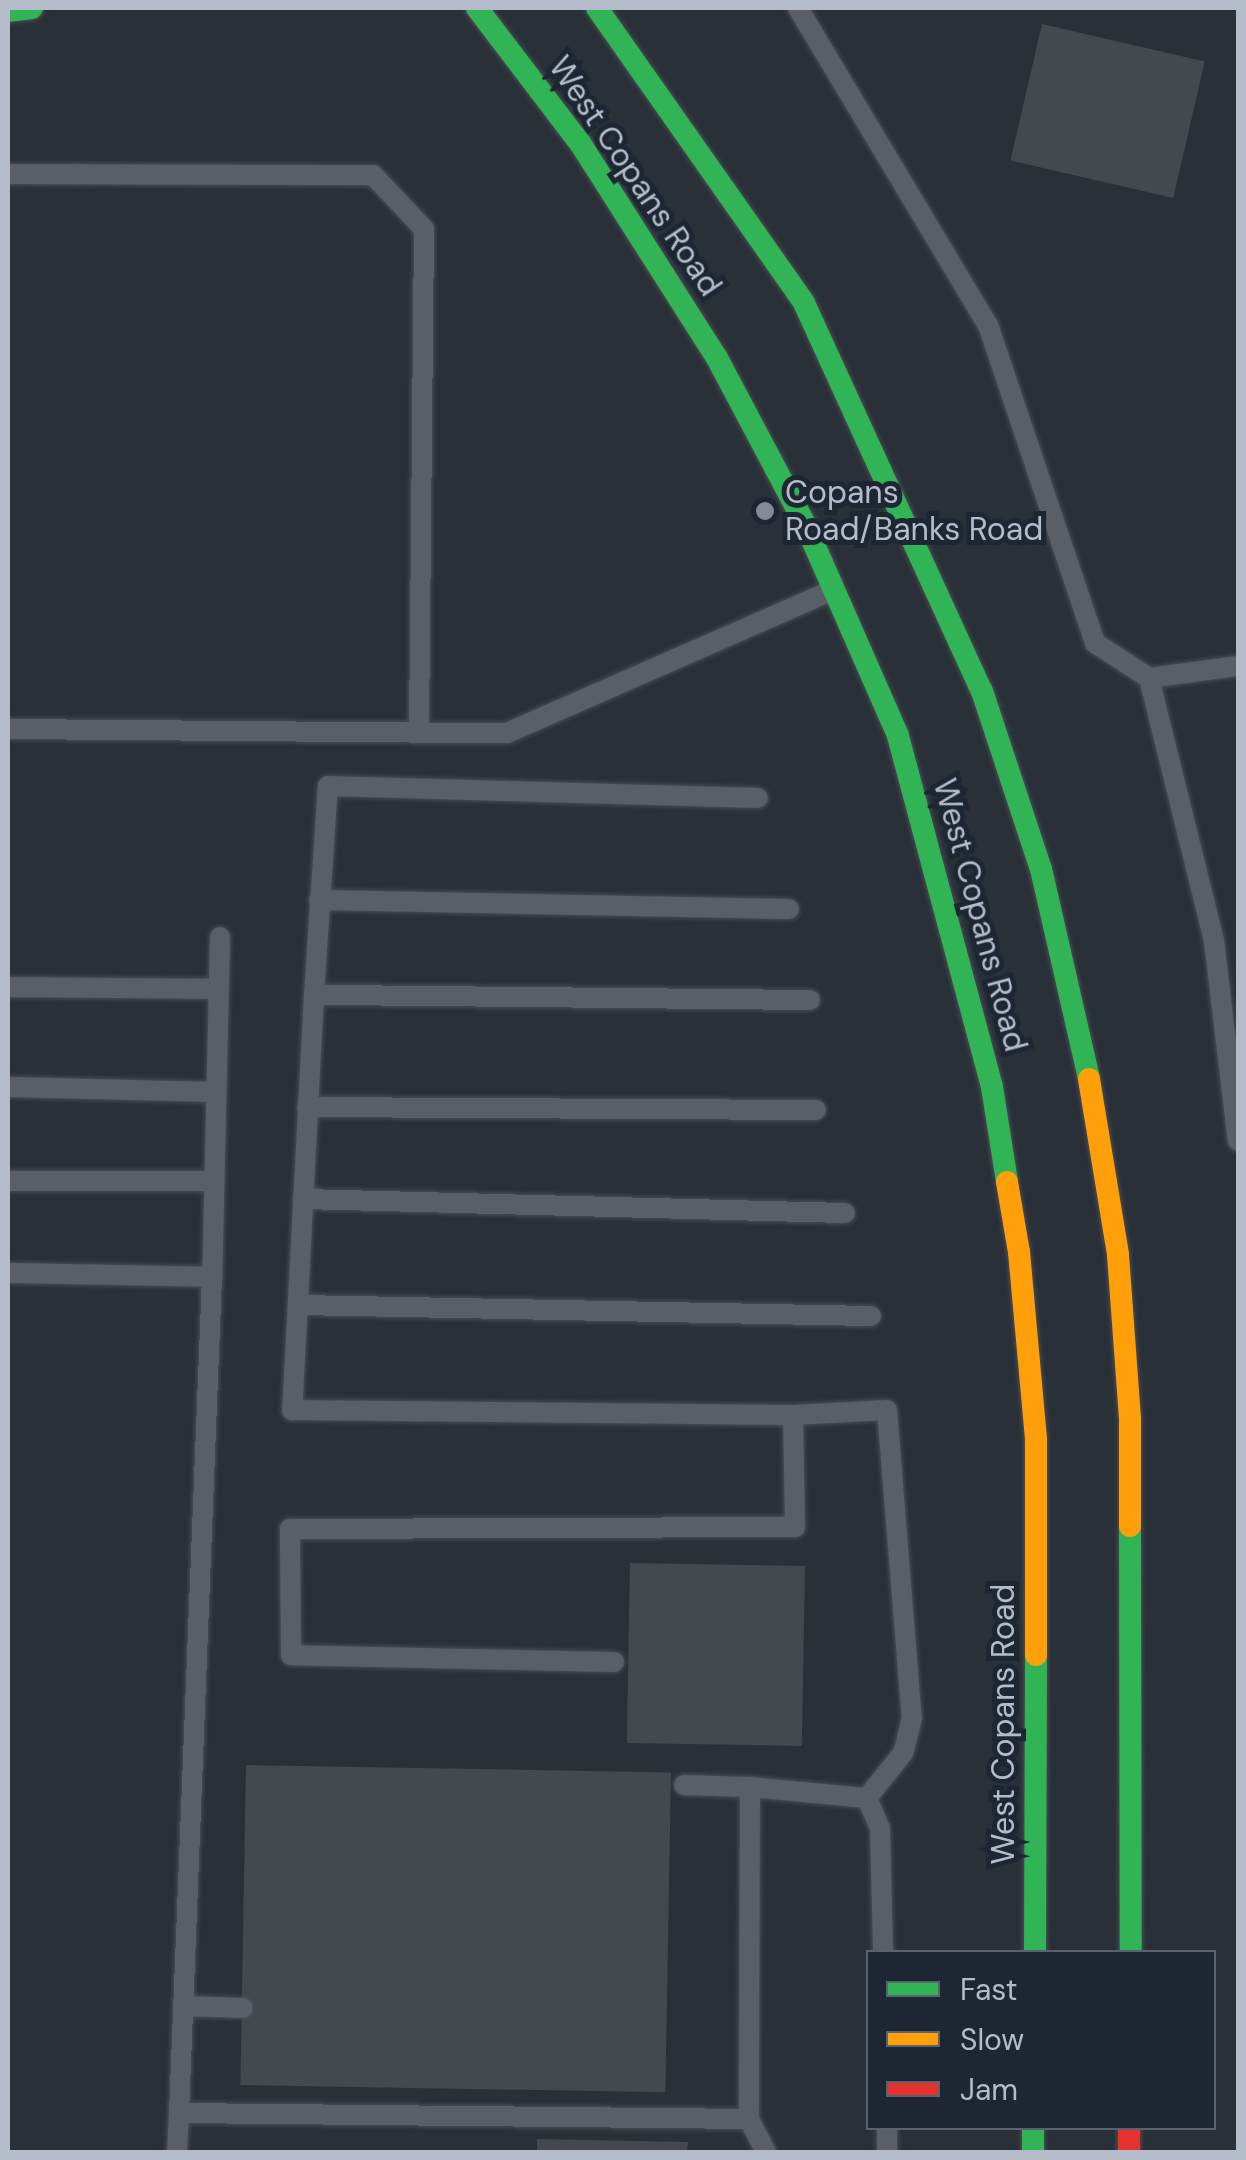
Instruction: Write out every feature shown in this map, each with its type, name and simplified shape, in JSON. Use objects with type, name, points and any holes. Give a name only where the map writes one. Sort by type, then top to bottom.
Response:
[{"type":"main road","points":[[8,11],[32,8]]},
{"type":"main road","name":"West Copans Road","points":[[477,8],[580,144],[718,358],[833,589],[898,736],[945,899],[992,1087],[1019,1252],[1036,1440],[1035,1950]]},
{"type":"main road","name":"West Copans Road","points":[[597,8],[624,41],[804,303],[982,691],[1041,869],[1087,1065],[1118,1255],[1131,1457],[1130,1950]]},
{"type":"main road","points":[[615,8],[624,41]]},
{"type":"lane","points":[[798,8],[988,325],[1095,643],[1150,678],[1238,666]]},
{"type":"lane","points":[[8,174],[374,175],[424,229],[419,732]]},
{"type":"lane","points":[[8,729],[507,734],[833,589]]},
{"type":"lane","points":[[1150,678],[1214,942],[1238,1140]]},
{"type":"lane","points":[[758,798],[328,786],[292,1410],[793,1415],[887,1410],[912,1718],[903,1754],[867,1798]]},
{"type":"lane","points":[[319,900],[789,908]]},
{"type":"lane","points":[[177,2152],[212,1277],[220,937]]},
{"type":"lane","points":[[8,987],[219,989]]},
{"type":"lane","points":[[314,995],[810,1000]]},
{"type":"lane","points":[[8,1087],[216,1092]]},
{"type":"lane","points":[[307,1107],[816,1110]]},
{"type":"lane","points":[[8,1181],[214,1182]]},
{"type":"lane","points":[[303,1198],[845,1213]]},
{"type":"lane","points":[[8,1273],[212,1277]]},
{"type":"lane","points":[[298,1305],[871,1316]]},
{"type":"lane","points":[[614,1662],[291,1656],[290,1529],[794,1526],[793,1415]]},
{"type":"lane","points":[[684,1785],[867,1798]]},
{"type":"lane","points":[[750,1787],[749,2119],[766,2152]]},
{"type":"lane","points":[[867,1798],[880,1828],[882,1950]]},
{"type":"lane","points":[[183,2006],[243,2008]]},
{"type":"lane","points":[[178,2113],[749,2119]]},
{"type":"building","points":[[1042,24],[1205,62],[1173,198],[1011,160]]},
{"type":"building","points":[[630,1563],[805,1566],[802,1746],[627,1743]]},
{"type":"building","points":[[246,1765],[671,1772],[665,2092],[240,2085]]},
{"type":"building","points":[[537,2139],[688,2142],[687,2152],[537,2152]]},
{"type":"traffic: fast","points":[[8,11],[32,8]]},
{"type":"traffic: fast","points":[[477,8],[580,143],[717,358],[806,526],[898,736],[992,1087],[1007,1182]]},
{"type":"traffic: fast","points":[[597,8],[804,303],[982,691],[1041,869],[1089,1079]]},
{"type":"traffic: fast","points":[[1130,1526],[1131,1950]]},
{"type":"traffic: fast","points":[[1035,1950],[1036,1655]]},
{"type":"traffic: fast","points":[[1033,2130],[1033,2152]]},
{"type":"traffic: slow","points":[[1089,1079],[1118,1255],[1130,1420],[1130,1526]]},
{"type":"traffic: slow","points":[[1007,1182],[1019,1252],[1036,1440],[1036,1655]]},
{"type":"traffic: jam","points":[[1129,2130],[1129,2152]]},
{"type":"place","name":"Copans Road/Banks Road","points":[[765,511]]}]
